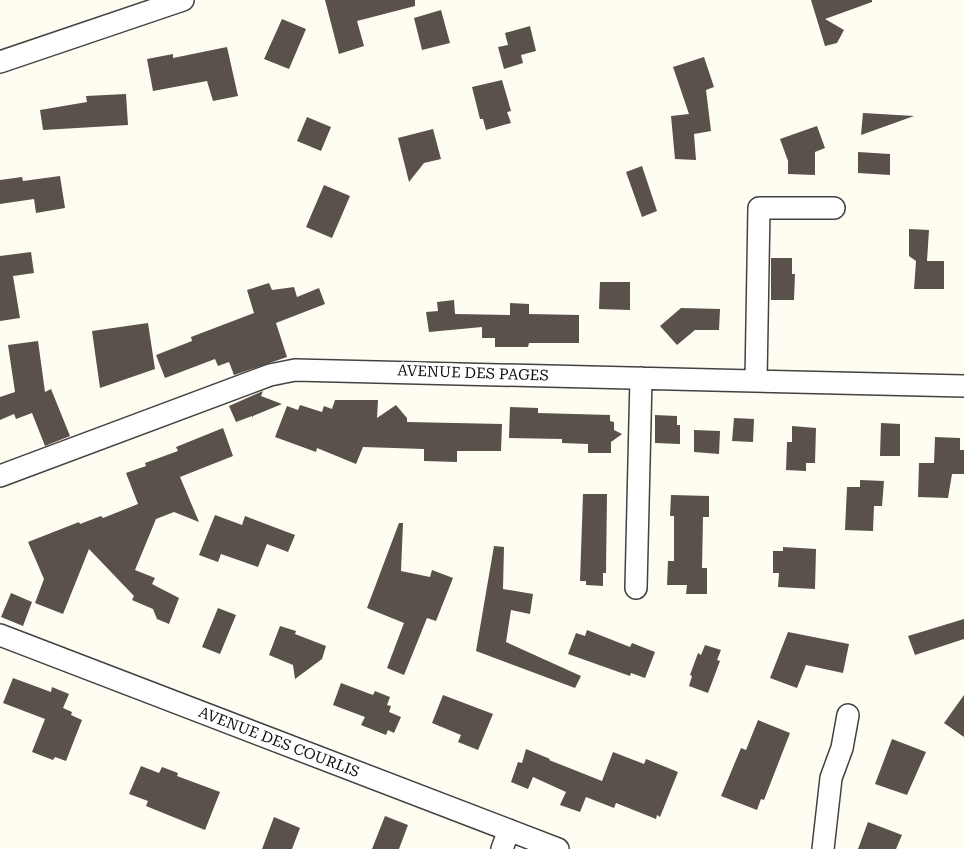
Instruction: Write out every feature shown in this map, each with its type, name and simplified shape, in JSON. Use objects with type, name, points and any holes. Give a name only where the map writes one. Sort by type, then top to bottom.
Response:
[{"type":"street","points":[[0,62],[183,0]]},
{"type":"street","points":[[756,381],[759,208],[834,208]]},
{"type":"street","name":"AVENUE DES PAGES","points":[[0,476],[270,375],[295,370],[964,386]]},
{"type":"street","points":[[636,588],[640,378]]},
{"type":"street","name":"AVENUE DES COURLIS","points":[[0,635],[505,840],[558,849]]},
{"type":"street","points":[[823,849],[831,778],[842,748],[848,715]]},
{"type":"building","points":[[325,0],[415,0],[415,6],[357,21],[364,46],[339,54]]},
{"type":"building","points":[[811,0],[872,0],[872,2],[825,19],[844,30],[837,43],[825,46]]},
{"type":"building","points":[[441,10],[450,43],[422,50],[414,18]]},
{"type":"building","points":[[282,19],[306,29],[289,69],[264,59]]},
{"type":"building","points":[[530,26],[536,51],[521,55],[523,63],[504,69],[498,47],[508,45],[505,33]]},
{"type":"building","points":[[227,47],[238,96],[213,101],[207,81],[153,91],[147,59],[173,54],[173,58]]},
{"type":"building","points":[[704,57],[714,87],[706,90],[711,131],[694,134],[696,160],[675,159],[671,116],[689,114],[673,67]]},
{"type":"building","points":[[502,80],[511,111],[507,112],[511,123],[486,130],[483,119],[480,119],[472,87]]},
{"type":"building","points":[[126,94],[128,125],[43,130],[40,110],[87,102],[86,96]]},
{"type":"building","points":[[863,113],[914,116],[861,135]]},
{"type":"building","points":[[307,117],[331,127],[321,151],[297,141]]},
{"type":"building","points":[[817,126],[825,148],[815,152],[815,175],[788,174],[788,161],[780,139]]},
{"type":"building","points":[[433,129],[441,159],[424,163],[409,182],[398,138]]},
{"type":"building","points":[[858,152],[890,154],[890,175],[858,173]]},
{"type":"building","points":[[642,166],[657,211],[642,217],[626,172]]},
{"type":"building","points":[[60,176],[65,208],[36,213],[34,199],[0,204],[0,180],[22,177],[23,181]]},
{"type":"building","points":[[324,185],[350,196],[332,238],[306,227]]},
{"type":"building","points":[[909,229],[929,230],[927,261],[944,261],[944,289],[914,289],[916,261],[909,256]]},
{"type":"building","points":[[31,252],[34,273],[13,276],[20,318],[0,321],[0,256]]},
{"type":"building","points":[[771,258],[792,258],[792,274],[795,274],[794,300],[771,300]]},
{"type":"building","points":[[600,282],[630,282],[630,310],[599,309]]},
{"type":"building","points":[[269,283],[272,290],[294,287],[297,297],[319,288],[325,304],[276,323],[287,357],[234,375],[229,362],[218,366],[215,359],[165,378],[156,355],[192,341],[191,337],[254,313],[247,290]]},
{"type":"building","points":[[454,300],[455,314],[510,315],[510,303],[529,304],[529,314],[579,315],[579,343],[529,343],[528,347],[495,347],[495,338],[482,338],[482,327],[429,332],[426,312],[438,311],[437,302]]},
{"type":"building","points":[[681,308],[720,309],[719,330],[695,330],[677,345],[660,326]]},
{"type":"building","points":[[148,323],[155,369],[100,388],[92,331]]},
{"type":"building","points":[[38,341],[45,392],[51,389],[70,436],[45,446],[32,413],[16,419],[14,414],[0,420],[0,397],[15,392],[8,345]]},
{"type":"building","points":[[263,391],[261,396],[282,404],[252,418],[252,416],[236,422],[229,406]]},
{"type":"building","points":[[335,400],[378,400],[377,418],[396,405],[407,418],[407,422],[502,424],[501,451],[457,451],[457,462],[424,461],[424,449],[363,447],[356,464],[317,448],[316,452],[275,437],[287,406],[298,410],[300,405],[322,412],[324,406],[332,409]]},
{"type":"building","points":[[510,407],[538,408],[538,413],[610,415],[610,421],[614,422],[614,430],[622,434],[611,442],[611,453],[588,453],[588,444],[562,443],[562,439],[509,438]]},
{"type":"building","points":[[655,415],[677,416],[677,425],[680,425],[680,444],[655,443]]},
{"type":"building","points":[[734,418],[754,419],[753,442],[732,441]]},
{"type":"building","points":[[881,423],[900,424],[900,456],[880,456]]},
{"type":"building","points":[[792,426],[816,428],[815,463],[806,463],[806,471],[786,470],[787,442],[792,442]]},
{"type":"building","points":[[223,428],[233,456],[180,477],[199,522],[174,512],[156,519],[135,570],[155,578],[152,584],[179,598],[169,624],[157,619],[153,609],[132,600],[134,596],[89,549],[63,614],[35,603],[44,579],[28,542],[79,522],[80,524],[101,516],[103,518],[138,504],[126,473],[146,466],[145,463],[178,451],[176,447]]},
{"type":"building","points":[[694,430],[720,431],[719,454],[694,452]]},
{"type":"building","points":[[935,437],[960,438],[960,450],[964,450],[964,474],[952,474],[948,498],[918,497],[919,463],[934,463]]},
{"type":"building","points":[[860,480],[884,481],[882,506],[874,506],[873,531],[845,530],[847,487],[860,487]]},
{"type":"building","points":[[583,494],[607,494],[606,573],[603,573],[603,586],[586,585],[586,581],[580,581]]},
{"type":"building","points":[[671,495],[709,496],[709,517],[703,517],[702,568],[707,568],[707,594],[686,594],[687,585],[667,585],[668,561],[674,561],[674,516],[670,516]]},
{"type":"building","points":[[215,515],[242,525],[245,516],[295,535],[288,552],[267,544],[258,567],[221,554],[218,562],[199,555]]},
{"type":"building","points":[[399,523],[403,523],[401,571],[430,577],[432,570],[453,578],[436,621],[427,618],[404,675],[387,668],[404,623],[367,608]]},
{"type":"building","points":[[494,546],[504,547],[503,589],[533,594],[530,614],[511,610],[506,642],[581,676],[575,688],[476,651]]},
{"type":"building","points":[[783,547],[816,549],[815,589],[778,587],[779,573],[773,573],[773,551],[783,551]]},
{"type":"building","points":[[11,593],[32,602],[23,626],[1,617]]},
{"type":"building","points":[[218,608],[236,615],[220,654],[202,647]]},
{"type":"building","points":[[964,619],[964,639],[915,655],[908,636]]},
{"type":"building","points":[[280,626],[326,646],[322,659],[295,679],[293,665],[269,655]]},
{"type":"building","points":[[587,630],[630,647],[632,643],[655,652],[645,678],[631,673],[630,676],[568,654],[576,633],[585,636]]},
{"type":"building","points":[[788,632],[849,644],[843,673],[806,665],[797,688],[770,678]]},
{"type":"building","points":[[705,645],[721,650],[717,660],[720,661],[708,693],[689,686],[692,676],[690,675],[698,653],[701,655]]},
{"type":"building","points":[[13,678],[51,692],[52,687],[69,694],[63,708],[82,720],[66,761],[55,757],[53,760],[32,752],[45,719],[3,703]]},
{"type":"building","points":[[341,683],[373,695],[375,691],[390,697],[387,705],[391,706],[389,712],[401,717],[394,733],[388,730],[386,735],[361,725],[365,717],[333,705]]},
{"type":"building","points":[[443,695],[493,714],[478,750],[458,742],[461,735],[432,723]]},
{"type":"building","points":[[964,695],[964,737],[944,723]]},
{"type":"building","points":[[758,720],[790,733],[764,800],[761,799],[757,810],[721,796],[741,748],[746,750]]},
{"type":"building","points":[[892,739],[926,752],[907,795],[875,784]]},
{"type":"building","points":[[526,749],[602,781],[613,752],[644,764],[646,759],[678,772],[660,817],[657,815],[656,819],[616,803],[614,808],[586,797],[580,812],[560,805],[566,792],[533,777],[528,789],[511,782],[518,762],[522,763]]},
{"type":"building","points":[[141,766],[159,773],[162,767],[178,773],[177,776],[220,792],[205,830],[146,806],[148,801],[129,794]]},
{"type":"building","points":[[385,816],[408,825],[399,849],[372,849]]},
{"type":"building","points":[[274,817],[300,828],[292,849],[262,849]]},
{"type":"building","points":[[868,822],[902,835],[896,849],[858,849]]}]
